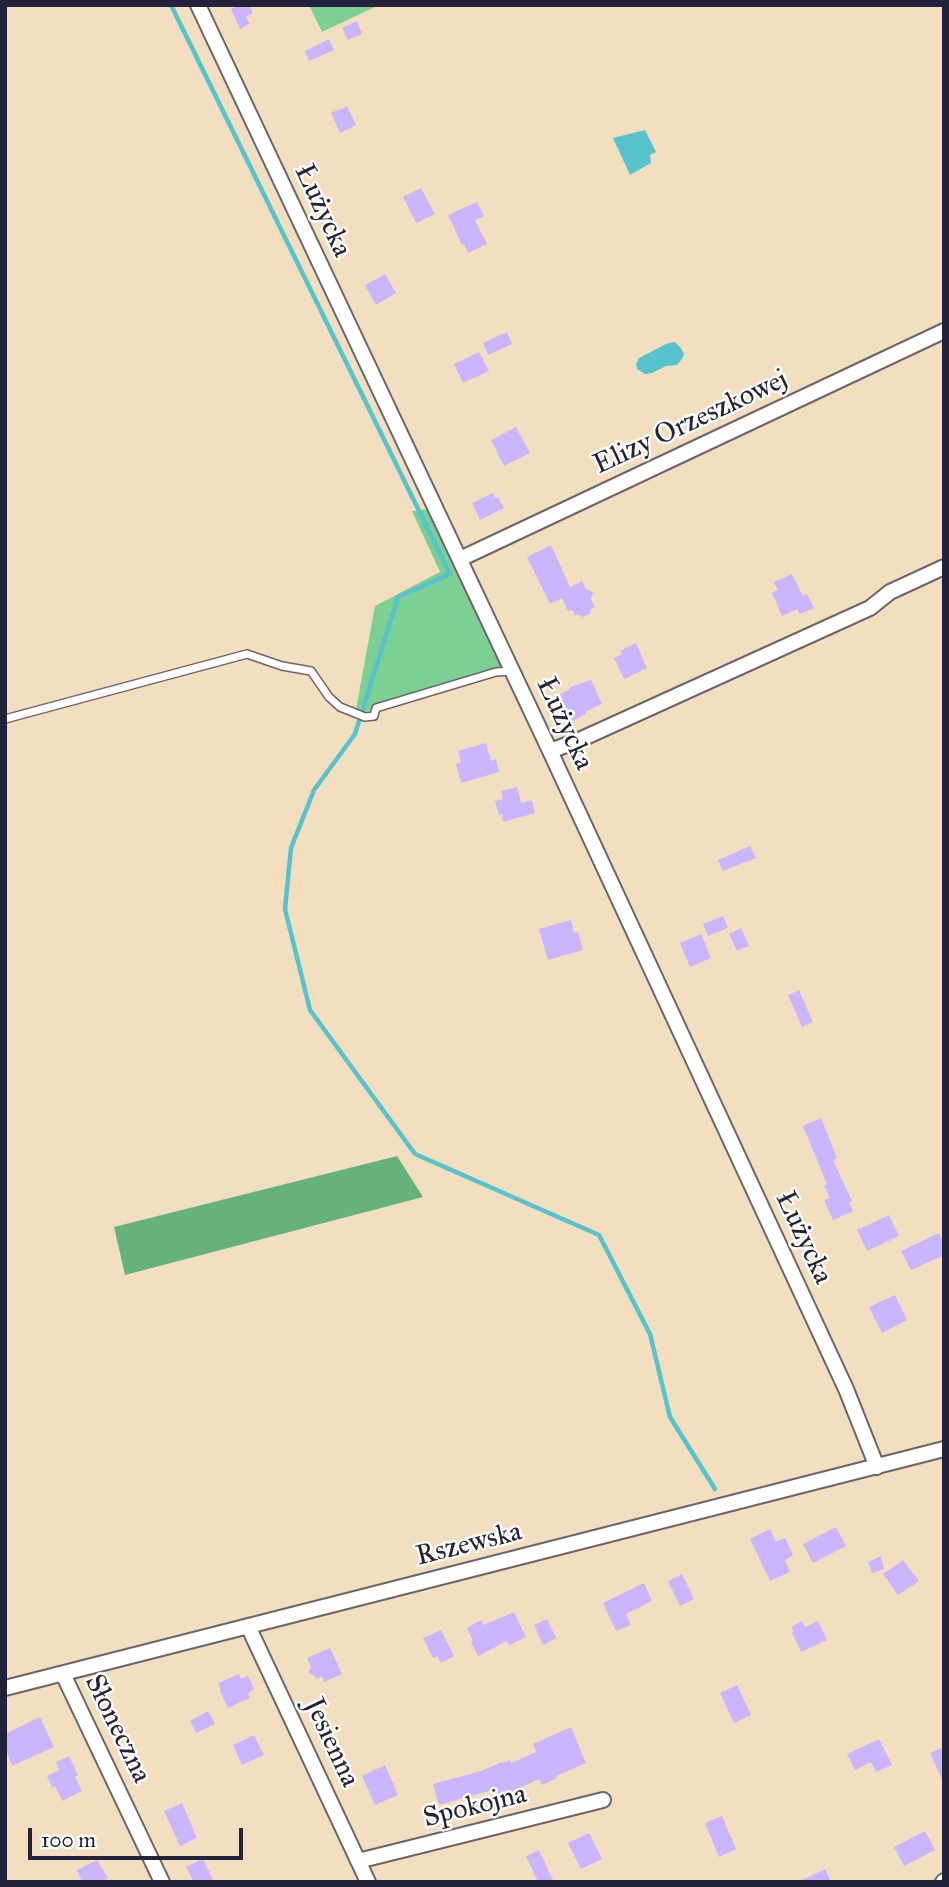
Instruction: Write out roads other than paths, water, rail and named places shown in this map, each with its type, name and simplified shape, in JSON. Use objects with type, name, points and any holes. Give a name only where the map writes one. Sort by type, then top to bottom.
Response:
[{"type":"street","name":"Łużycka","points":[[198,5],[550,751],[846,1389],[877,1467]]},
{"type":"street","name":"Elizy Orzeszkowej","points":[[460,559],[944,331]]},
{"type":"street","points":[[550,751],[870,608],[890,592],[944,567]]},
{"type":"street","name":"Rszewska","points":[[5,1688],[944,1449]]},
{"type":"street","name":"Jesienna","points":[[248,1626],[368,1882]]},
{"type":"street","name":"Słoneczna","points":[[63,1674],[162,1882]]},
{"type":"street","name":"Spokojna","points":[[358,1861],[603,1800]]},
{"type":"lane","points":[[5,719],[247,654],[282,666],[311,671],[329,697],[340,707],[365,717],[374,716],[376,708],[496,672],[512,671]]},
{"type":"water","points":[[645,130],[656,152],[650,155],[651,163],[630,175],[613,138]]},
{"type":"water","points":[[675,342],[684,354],[677,365],[645,374],[637,369],[639,358]]},
{"type":"waterway","points":[[171,5],[450,574],[398,597],[355,734],[314,790],[291,848],[285,909],[310,1010],[415,1154],[599,1235],[650,1334],[670,1417],[715,1489]]}]
